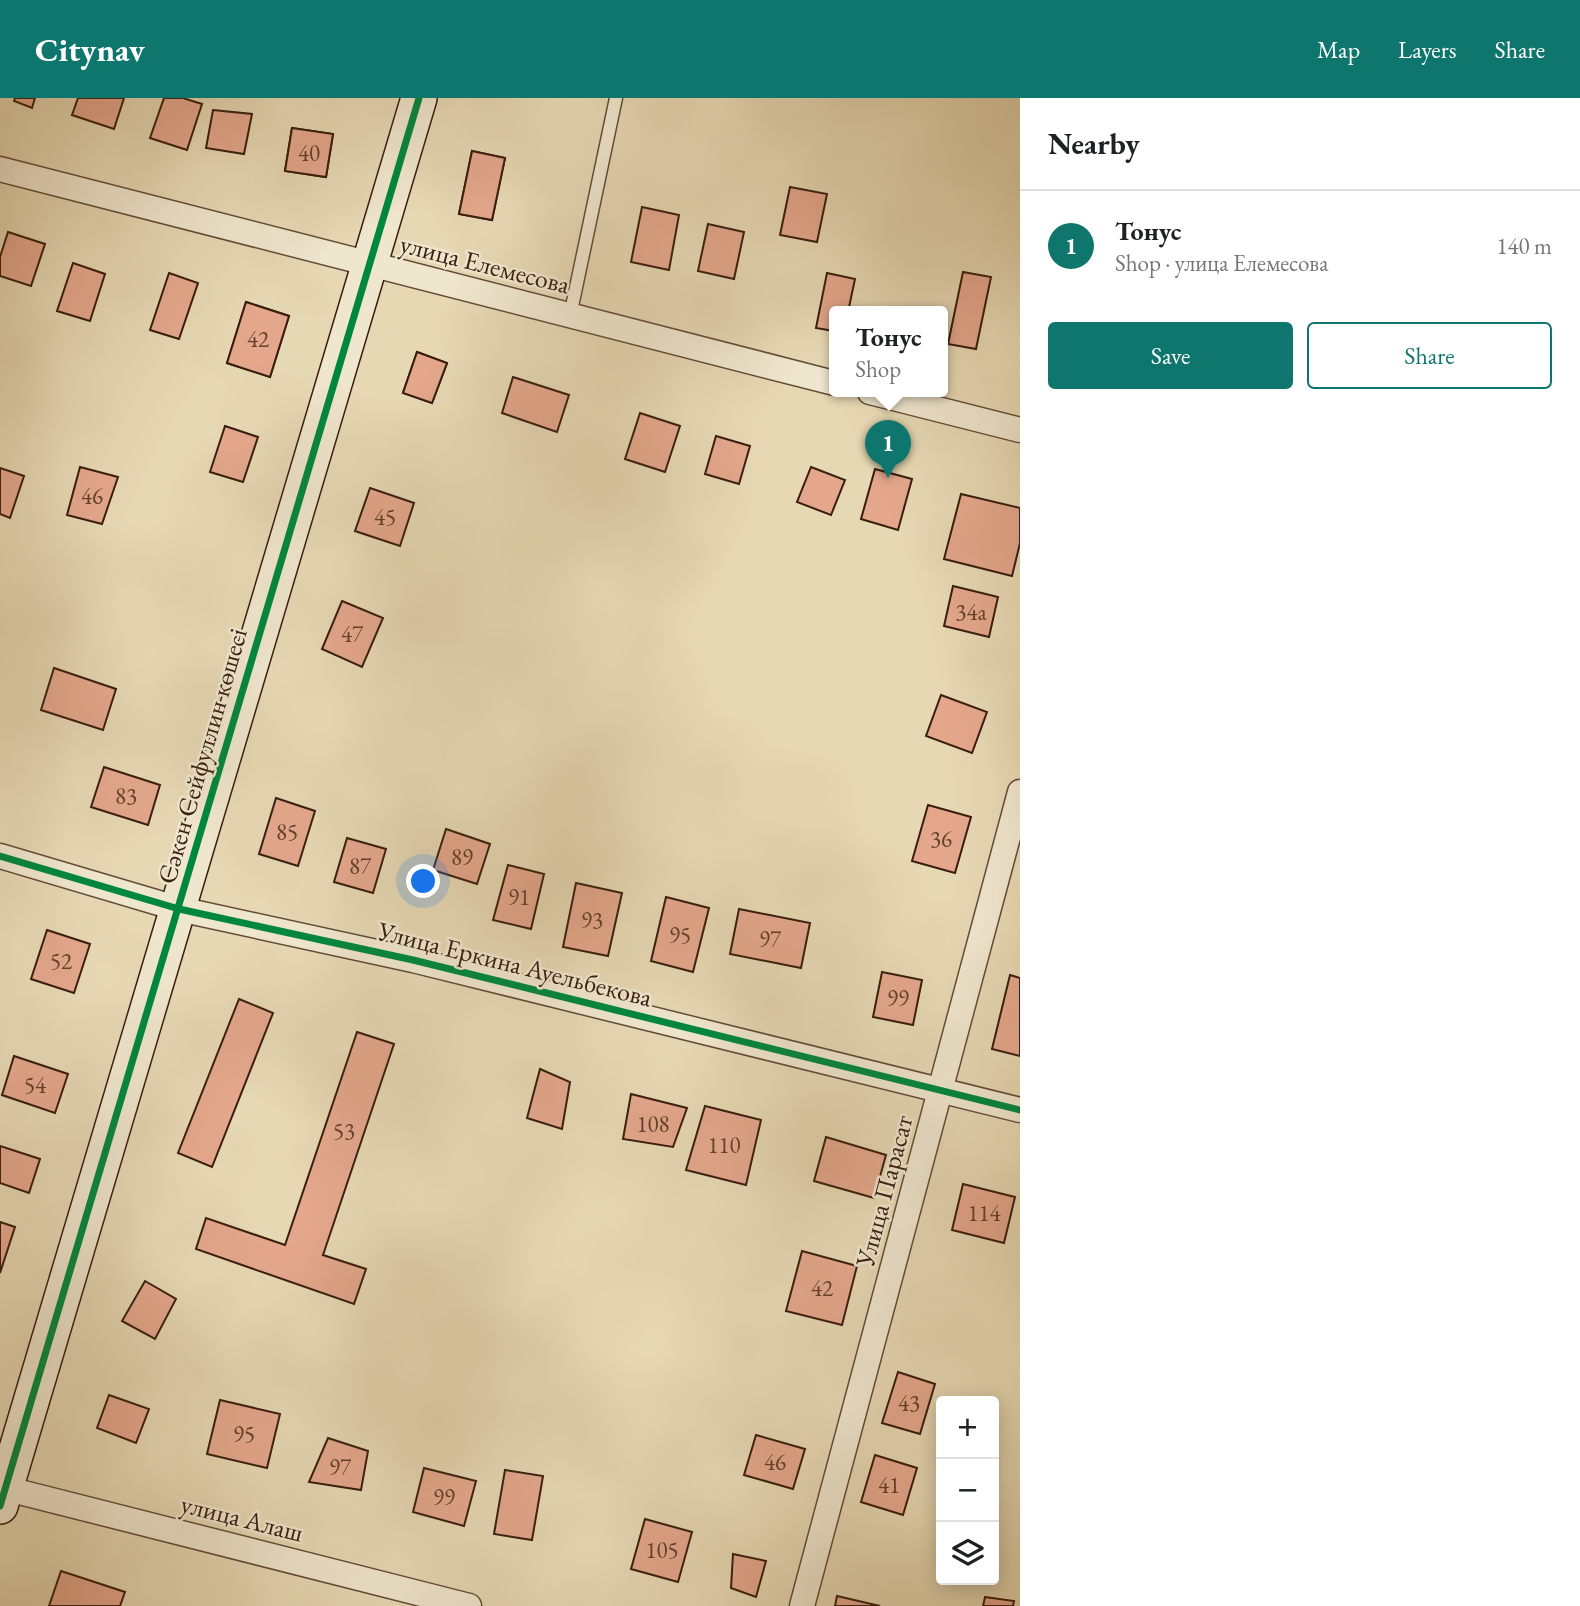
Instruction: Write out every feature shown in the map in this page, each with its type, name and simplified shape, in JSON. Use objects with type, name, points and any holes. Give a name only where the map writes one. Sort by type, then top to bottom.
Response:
[{"type":"street","name":"Сәкен Сейфуллин көшесі","points":[[2,1494],[179,909],[419,98]]},
{"type":"street","name":"улица Елемесова","points":[[0,169],[829,382]]},
{"type":"street","points":[[890,397],[1020,430]]},
{"type":"street","name":"Улица Парасат","points":[[802,1606],[1020,792]]},
{"type":"street","name":"Улица Еркина Ауельбекова","points":[[0,856],[179,909],[413,960],[1020,1110]]},
{"type":"street","name":"улица Алаш","points":[[2,1494],[469,1606]]},
{"type":"lane","points":[[570,316],[616,98]]},
{"type":"building","points":[[15,98],[35,98],[32,108],[14,101]]},
{"type":"building","points":[[78,98],[124,98],[114,129],[72,115]]},
{"type":"building","points":[[164,98],[183,98],[202,104],[187,150],[150,138]]},
{"type":"building","points":[[213,110],[252,114],[244,154],[206,148]]},
{"type":"building","points":[[292,128],[333,134],[326,177],[285,171]]},
{"type":"building","points":[[292,128],[333,134],[326,177],[285,171]]},
{"type":"building","points":[[472,151],[505,158],[492,220],[459,214]]},
{"type":"building","points":[[472,151],[505,158],[492,220],[459,214]]},
{"type":"building","points":[[790,187],[827,194],[817,242],[780,235]]},
{"type":"building","points":[[642,207],[679,215],[669,270],[631,262]]},
{"type":"building","points":[[708,224],[744,232],[734,279],[698,271]]},
{"type":"building","points":[[8,232],[45,244],[31,286],[0,276],[0,257]]},
{"type":"building","points":[[73,263],[105,274],[90,321],[57,311]]},
{"type":"building","points":[[963,272],[991,277],[976,349],[948,344]]},
{"type":"building","points":[[169,273],[198,283],[179,339],[150,330]]},
{"type":"building","points":[[827,273],[855,279],[849,306],[829,306],[829,330],[816,328]]},
{"type":"building","points":[[246,302],[289,316],[270,377],[227,363]]},
{"type":"building","points":[[246,302],[289,316],[270,377],[227,363]]},
{"type":"building","points":[[417,352],[447,363],[432,403],[403,393]]},
{"type":"building","points":[[417,352],[447,363],[432,403],[403,393]]},
{"type":"building","points":[[513,377],[569,395],[557,432],[502,413]]},
{"type":"building","points":[[640,413],[680,426],[665,472],[625,459]]},
{"type":"building","points":[[225,426],[258,437],[243,482],[210,472]]},
{"type":"building","points":[[716,436],[750,446],[739,484],[705,474]]},
{"type":"building","points":[[80,467],[118,477],[102,524],[67,515]]},
{"type":"building","points":[[811,467],[845,480],[831,515],[797,502]]},
{"type":"building","points":[[0,468],[24,476],[10,518],[0,514]]},
{"type":"building","points":[[875,469],[912,479],[898,530],[861,519]]},
{"type":"building","points":[[370,488],[414,503],[400,546],[355,531]]},
{"type":"building","points":[[961,494],[1020,508],[1020,543],[1012,576],[944,559]]},
{"type":"building","points":[[953,586],[998,597],[989,637],[944,626]]},
{"type":"building","points":[[342,601],[383,618],[362,667],[322,649]]},
{"type":"building","points":[[54,668],[116,689],[103,730],[41,710]]},
{"type":"building","points":[[941,695],[987,712],[972,753],[926,736]]},
{"type":"building","points":[[104,767],[160,785],[148,825],[91,807]]},
{"type":"building","points":[[276,798],[315,811],[298,866],[259,854]]},
{"type":"building","points":[[928,805],[971,817],[955,873],[912,861]]},
{"type":"building","points":[[446,829],[490,844],[477,884],[433,870]]},
{"type":"building","points":[[347,838],[386,849],[373,893],[334,882]]},
{"type":"building","points":[[508,865],[544,874],[531,929],[493,920]]},
{"type":"building","points":[[576,883],[622,893],[608,956],[563,947]]},
{"type":"building","points":[[666,897],[709,908],[693,972],[651,961]]},
{"type":"building","points":[[739,909],[810,923],[801,968],[730,954]]},
{"type":"building","points":[[47,930],[90,944],[74,993],[31,979]]},
{"type":"building","points":[[882,972],[922,980],[913,1025],[873,1017]]},
{"type":"building","points":[[1010,975],[1020,978],[1020,1056],[992,1049]]},
{"type":"building","points":[[239,999],[273,1013],[212,1167],[178,1153]]},
{"type":"building","points":[[357,1032],[394,1044],[323,1255],[366,1269],[354,1304],[196,1249],[206,1218],[285,1245]]},
{"type":"building","points":[[14,1056],[68,1074],[55,1113],[2,1095]]},
{"type":"building","points":[[540,1069],[570,1082],[562,1129],[527,1118]]},
{"type":"building","points":[[631,1094],[687,1108],[673,1147],[623,1139]]},
{"type":"building","points":[[705,1106],[761,1120],[746,1185],[686,1170]]},
{"type":"building","points":[[826,1137],[886,1155],[874,1198],[814,1181]]},
{"type":"building","points":[[0,1146],[40,1159],[29,1193],[0,1183]]},
{"type":"building","points":[[963,1184],[1015,1197],[1004,1243],[952,1230]]},
{"type":"building","points":[[0,1222],[15,1227],[0,1273]]},
{"type":"building","points":[[802,1251],[857,1266],[842,1325],[786,1311]]},
{"type":"building","points":[[145,1281],[176,1299],[155,1339],[122,1321]]},
{"type":"building","points":[[898,1372],[935,1384],[920,1434],[882,1423]]},
{"type":"building","points":[[109,1395],[149,1409],[136,1443],[97,1428]]},
{"type":"building","points":[[220,1400],[280,1414],[267,1468],[207,1454]]},
{"type":"building","points":[[756,1435],[805,1449],[793,1489],[744,1475]]},
{"type":"building","points":[[328,1438],[368,1451],[361,1490],[309,1482]]},
{"type":"building","points":[[875,1455],[917,1468],[903,1515],[861,1502]]},
{"type":"building","points":[[424,1468],[476,1481],[464,1526],[413,1512]]},
{"type":"building","points":[[505,1470],[543,1476],[532,1540],[494,1534]]},
{"type":"building","points":[[645,1519],[692,1532],[678,1582],[631,1569]]},
{"type":"building","points":[[733,1554],[766,1561],[756,1597],[731,1588]]},
{"type":"building","points":[[61,1571],[125,1592],[120,1606],[49,1606]]},
{"type":"building","points":[[837,1596],[880,1606],[835,1606]]},
{"type":"building","points":[[985,1597],[1014,1601],[1013,1606],[983,1606]]},
{"type":"cycle path","points":[[0,1506],[419,98]]},
{"type":"cycle path","points":[[0,856],[179,909],[413,960],[1020,1110]]},
{"type":"place","name":"Тонус","points":[[888,478]]}]
